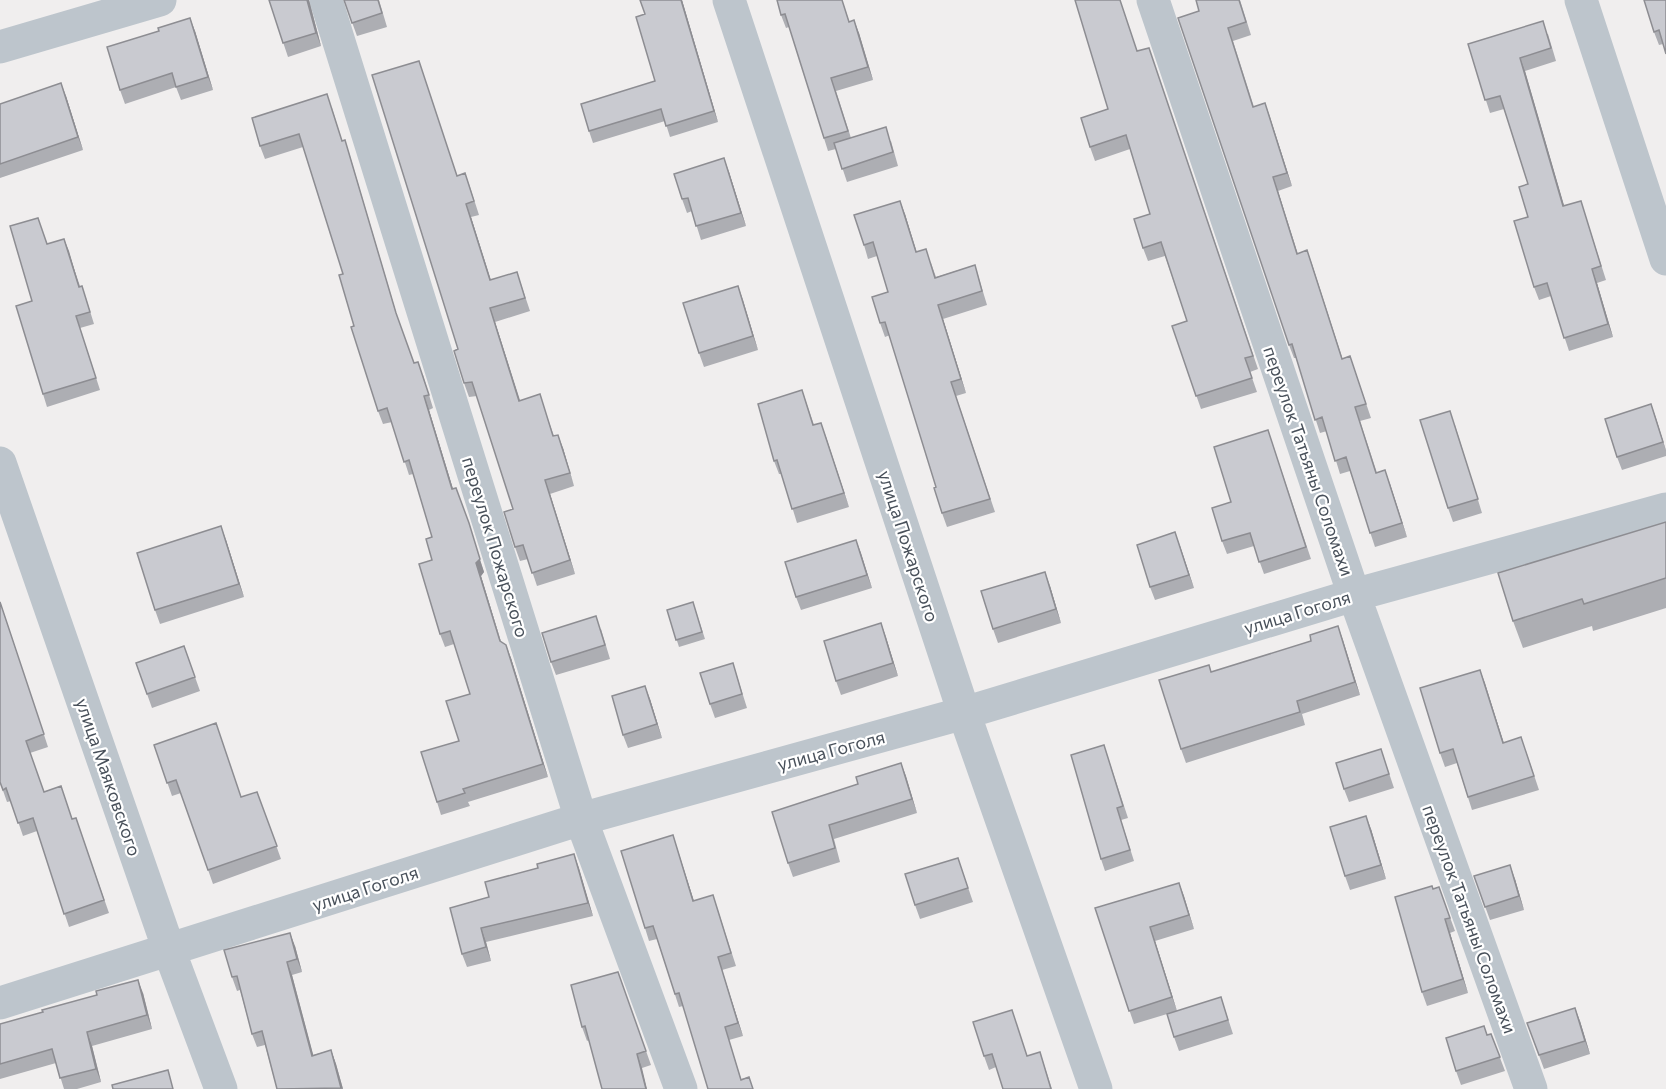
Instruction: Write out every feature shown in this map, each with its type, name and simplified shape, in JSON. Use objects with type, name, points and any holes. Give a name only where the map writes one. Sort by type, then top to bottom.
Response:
[{"type":"street","points":[[0,47],[160,0]]},
{"type":"street","name":"переулок Пожарского","points":[[326,0],[581,819],[681,1089]]},
{"type":"street","name":"улица Пожарского","points":[[729,0],[964,713],[1096,1089]]},
{"type":"street","name":"переулок Татьяны Соломахи","points":[[1153,0],[1354,595],[1531,1089]]},
{"type":"street","points":[[1581,0],[1666,260]]},
{"type":"street","name":"улица Маяковского","points":[[0,463],[169,950],[222,1089]]},
{"type":"street","name":"улица Гоголя","points":[[0,1003],[581,819],[964,713],[1354,595],[1666,509]]},
{"type":"building","points":[[269,0],[307,0],[316,33],[283,43]]},
{"type":"building","points":[[344,0],[378,0],[382,13],[352,23]]},
{"type":"building","points":[[640,0],[681,0],[714,111],[666,126],[661,109],[589,131],[581,104],[655,81],[636,17],[645,14]]},
{"type":"building","points":[[777,0],[842,0],[849,22],[854,20],[868,67],[831,78],[848,131],[824,138],[785,14],[781,15]]},
{"type":"building","points":[[1075,0],[1120,0],[1137,51],[1149,48],[1253,356],[1245,358],[1252,378],[1196,396],[1172,326],[1187,321],[1161,242],[1143,248],[1134,219],[1150,214],[1126,135],[1090,147],[1081,118],[1108,109]]},
{"type":"building","points":[[1196,0],[1239,0],[1246,22],[1228,28],[1253,107],[1265,103],[1287,173],[1273,177],[1297,254],[1307,250],[1342,359],[1350,356],[1366,404],[1355,407],[1376,473],[1385,470],[1402,523],[1370,533],[1346,457],[1335,461],[1322,417],[1315,420],[1292,344],[1289,345],[1178,18],[1199,11]]},
{"type":"building","points":[[1644,0],[1666,0],[1666,54],[1659,30],[1654,32]]},
{"type":"building","points":[[190,18],[208,77],[176,87],[172,73],[120,90],[107,47],[159,31],[158,28]]},
{"type":"building","points":[[1543,21],[1551,48],[1520,58],[1563,206],[1581,201],[1601,266],[1592,269],[1608,324],[1564,338],[1547,283],[1534,287],[1514,221],[1528,217],[1519,187],[1528,184],[1500,96],[1485,100],[1468,44]]},
{"type":"building","points":[[419,61],[457,176],[465,173],[474,201],[466,204],[490,280],[517,272],[525,298],[490,308],[519,401],[540,394],[553,436],[558,435],[570,473],[545,480],[570,560],[532,573],[523,545],[515,547],[504,512],[513,509],[472,382],[464,383],[454,351],[458,349],[372,75]]},
{"type":"building","points":[[61,83],[78,137],[0,164],[0,104]]},
{"type":"building","points":[[327,94],[342,141],[345,140],[396,313],[414,363],[418,362],[429,395],[424,396],[452,489],[456,488],[469,523],[480,559],[476,563],[500,641],[506,645],[543,764],[463,789],[465,793],[437,802],[421,752],[459,741],[446,701],[470,694],[450,631],[440,634],[419,564],[432,560],[426,539],[432,537],[409,460],[404,462],[387,408],[378,411],[351,327],[354,326],[339,275],[343,274],[299,134],[260,146],[252,118]]},
{"type":"building","points":[[886,127],[893,152],[842,169],[834,143]]},
{"type":"building","points":[[724,158],[741,213],[696,226],[688,198],[682,199],[674,174]]},
{"type":"building","points":[[900,201],[916,252],[926,249],[935,278],[975,265],[982,291],[938,305],[961,379],[951,382],[990,499],[942,513],[885,322],[880,323],[872,297],[888,292],[873,242],[864,245],[854,215]]},
{"type":"building","points":[[38,218],[47,244],[64,239],[79,287],[82,286],[90,312],[76,316],[96,378],[43,394],[16,306],[32,301],[10,226]]},
{"type":"building","points":[[738,286],[753,336],[699,353],[683,303]]},
{"type":"building","points":[[802,390],[813,425],[821,423],[844,493],[792,509],[777,460],[774,461],[758,404]]},
{"type":"building","points":[[1651,404],[1663,442],[1617,457],[1605,419]]},
{"type":"building","points":[[1450,411],[1478,499],[1448,508],[1420,420]]},
{"type":"building","points":[[1268,430],[1306,547],[1259,562],[1250,533],[1222,541],[1212,508],[1231,502],[1214,447]]},
{"type":"building","points":[[1666,522],[1666,578],[1584,604],[1582,599],[1513,621],[1498,573]]},
{"type":"building","points":[[221,526],[239,584],[155,610],[137,553]]},
{"type":"building","points":[[1175,532],[1189,575],[1150,587],[1137,545]]},
{"type":"building","points":[[856,540],[867,575],[796,597],[785,562]]},
{"type":"building","points":[[1045,572],[1056,609],[993,629],[981,591]]},
{"type":"building","points":[[0,602],[44,734],[26,741],[44,792],[61,786],[72,819],[76,818],[104,900],[64,914],[33,818],[18,823],[6,788],[3,790],[0,782]]},
{"type":"building","points":[[693,602],[702,632],[676,640],[667,610]]},
{"type":"building","points":[[596,616],[605,645],[551,662],[542,633]]},
{"type":"building","points":[[881,623],[893,663],[836,681],[824,641]]},
{"type":"building","points":[[1338,626],[1355,682],[1297,701],[1300,712],[1181,749],[1159,680],[1209,665],[1211,672],[1311,641],[1310,635]]},
{"type":"building","points":[[184,646],[195,677],[147,694],[136,663]]},
{"type":"building","points":[[733,663],[742,694],[710,704],[700,673]]},
{"type":"building","points":[[1480,670],[1503,743],[1521,737],[1534,776],[1468,797],[1453,749],[1440,753],[1420,688]]},
{"type":"building","points":[[645,686],[657,724],[623,735],[612,696]]},
{"type":"building","points":[[216,723],[241,797],[257,792],[277,846],[208,870],[176,780],[167,783],[154,745]]},
{"type":"building","points":[[1104,745],[1123,806],[1117,808],[1130,850],[1101,859],[1071,755]]},
{"type":"building","points":[[1381,749],[1389,774],[1344,789],[1336,763]]},
{"type":"building","points":[[901,763],[912,799],[829,825],[835,848],[788,863],[772,812],[858,784],[856,777]]},
{"type":"building","points":[[1366,816],[1381,865],[1345,876],[1330,827]]},
{"type":"building","points":[[673,835],[693,901],[713,895],[731,953],[718,957],[738,1023],[725,1027],[741,1080],[749,1077],[753,1089],[708,1089],[679,993],[675,994],[653,926],[645,928],[621,851]]},
{"type":"building","points":[[574,854],[588,903],[481,928],[486,947],[462,954],[450,908],[489,897],[485,882],[538,868],[537,864]]},
{"type":"building","points":[[958,858],[968,888],[915,905],[905,874]]},
{"type":"building","points":[[1510,865],[1519,896],[1485,907],[1474,876]]},
{"type":"building","points":[[1179,883],[1189,915],[1150,927],[1172,997],[1129,1011],[1095,908]]},
{"type":"building","points":[[1432,886],[1433,889],[1439,887],[1450,918],[1445,919],[1463,979],[1422,992],[1395,897]]},
{"type":"building","points":[[290,933],[297,959],[287,962],[312,1056],[331,1050],[341,1088],[277,1089],[262,1031],[252,1034],[237,976],[232,977],[224,950]]},
{"type":"building","points":[[618,972],[646,1051],[637,1054],[646,1089],[602,1089],[571,985]]},
{"type":"building","points":[[138,980],[147,1015],[87,1032],[96,1069],[60,1078],[52,1049],[0,1064],[0,1024],[97,995],[96,991]]},
{"type":"building","points":[[1221,997],[1228,1020],[1174,1037],[1167,1014]]},
{"type":"building","points":[[1575,1008],[1585,1041],[1539,1055],[1527,1023]]},
{"type":"building","points":[[1012,1010],[1027,1056],[1040,1052],[1051,1089],[1003,1089],[992,1054],[984,1056],[973,1022]]},
{"type":"building","points":[[1484,1026],[1487,1035],[1491,1034],[1500,1057],[1456,1071],[1446,1038]]},
{"type":"building","points":[[168,1070],[173,1089],[113,1089],[112,1085]]}]
